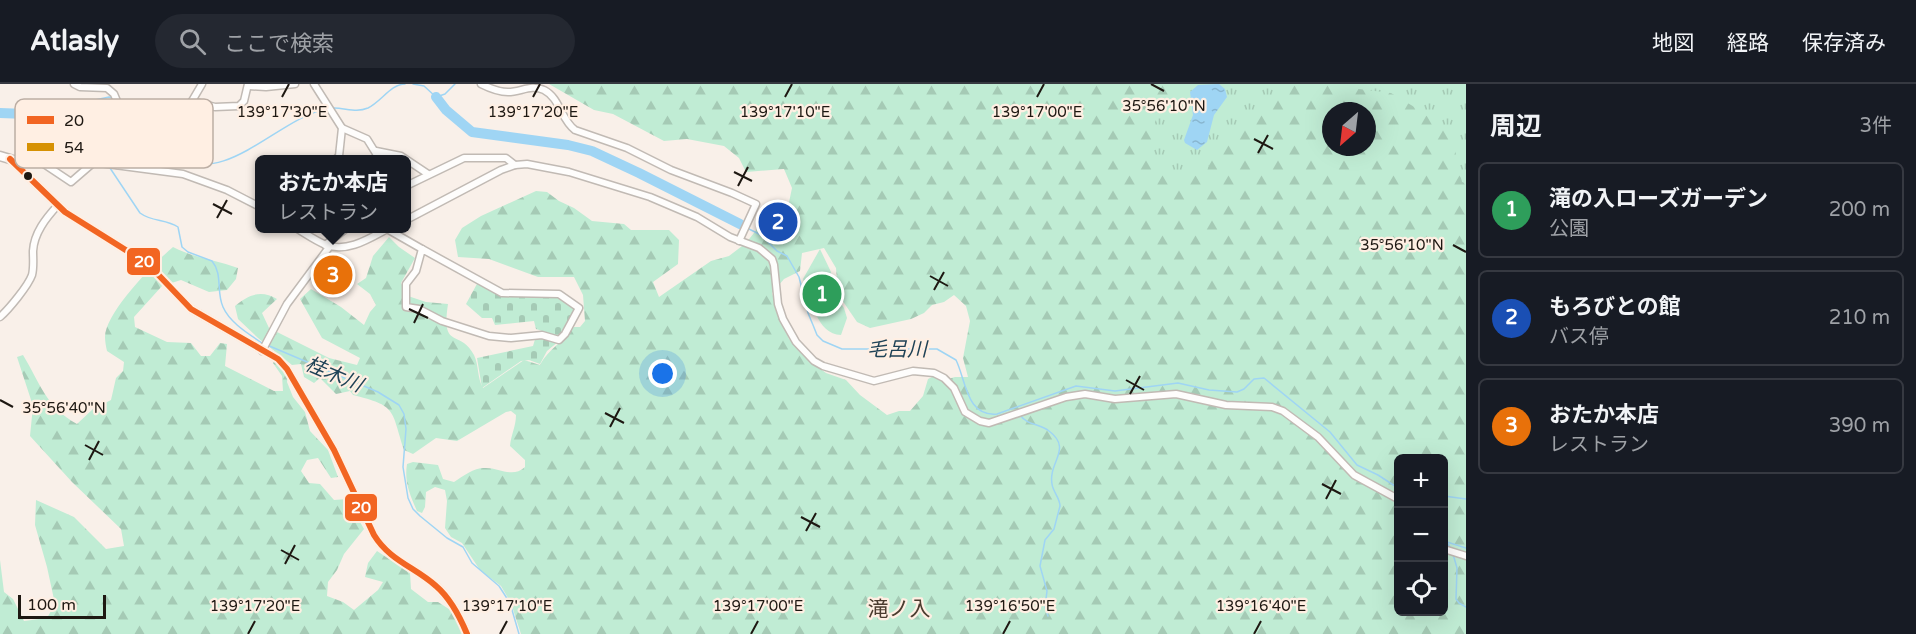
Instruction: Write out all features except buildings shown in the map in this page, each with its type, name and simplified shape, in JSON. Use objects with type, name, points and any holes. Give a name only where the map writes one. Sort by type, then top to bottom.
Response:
[{"type":"street","points":[[74,84],[80,87],[107,88],[116,99]]},
{"type":"street","points":[[193,99],[202,84]]},
{"type":"street","points":[[213,106],[239,106],[244,101],[249,85],[266,87],[295,84]]},
{"type":"street","points":[[314,84],[342,128],[367,139],[378,155]]},
{"type":"street","points":[[481,84],[507,92],[533,86],[543,89],[550,94],[569,126],[575,130],[627,148],[671,170],[748,200],[757,206],[740,239]]},
{"type":"street","points":[[339,155],[342,128]]},
{"type":"street","points":[[376,151],[397,155]]},
{"type":"street","points":[[0,156],[15,159]]},
{"type":"street","points":[[411,183],[467,158],[506,158],[515,165]]},
{"type":"street","points":[[10,159],[15,164]]},
{"type":"street","points":[[411,162],[428,174]]},
{"type":"street","points":[[411,217],[501,170],[515,165],[527,164],[569,172],[621,190],[650,197],[697,217],[759,248],[772,259],[783,319],[804,351],[824,366],[874,381],[913,371],[934,373],[944,378],[954,388],[964,412],[988,423],[1085,394],[1115,399],[1176,394],[1226,405],[1272,407],[1283,411],[1318,437],[1354,476],[1394,498]]},
{"type":"street","points":[[19,168],[58,205],[148,264],[191,309],[278,359],[287,369],[334,450],[381,547],[442,591],[461,620],[467,634]]},
{"type":"street","points":[[50,168],[71,182],[87,168]]},
{"type":"street","points":[[138,168],[183,174],[227,190],[255,204]]},
{"type":"street","points":[[0,317],[30,280],[33,273],[33,244],[36,235],[41,225],[58,205]]},
{"type":"street","points":[[305,233],[328,245],[351,246],[379,233]]},
{"type":"street","points":[[263,349],[287,304],[328,245],[341,233]]},
{"type":"street","points":[[395,233],[502,293],[559,294],[579,308],[565,334],[559,340],[542,335],[511,338],[489,336],[442,321],[419,309],[406,307],[406,284],[416,271],[422,249]]},
{"type":"street","points":[[1448,551],[1466,556]]},
{"type":"green space","points":[[549,84],[1173,84],[1170,97],[1153,127],[1152,141],[1155,161],[1173,173],[1186,176],[1207,172],[1210,159],[1227,139],[1256,123],[1266,99],[1298,84],[1318,84],[1391,93],[1416,108],[1445,129],[1455,150],[1462,182],[1466,183],[1466,634],[521,634],[511,603],[501,586],[480,570],[462,543],[451,537],[445,528],[447,501],[445,490],[435,487],[426,492],[425,507],[422,513],[417,511],[414,505],[406,477],[407,464],[413,462],[438,465],[443,479],[454,482],[480,468],[510,472],[520,470],[525,467],[525,460],[510,446],[516,415],[511,411],[506,412],[457,441],[436,438],[413,454],[404,450],[394,417],[385,406],[353,395],[350,391],[336,394],[320,378],[314,383],[304,377],[301,364],[292,365],[238,319],[235,306],[255,295],[271,296],[277,299],[262,313],[269,328],[329,358],[357,365],[360,358],[322,338],[300,299],[311,289],[341,307],[364,325],[376,305],[370,294],[357,284],[366,278],[373,256],[389,237],[415,258],[401,283],[408,296],[426,302],[448,304],[446,319],[449,334],[463,342],[474,355],[483,388],[524,360],[540,365],[574,327],[580,327],[585,321],[583,295],[574,277],[538,277],[489,259],[458,257],[455,240],[462,228],[481,216],[536,191],[547,192],[592,221],[624,224],[631,230],[669,230],[679,240],[678,264],[653,282],[659,297],[711,261],[729,256],[746,243],[761,224],[786,233],[792,188],[784,169],[746,172],[739,158],[724,146],[687,139],[664,141],[613,114],[594,110]],"holes":[[[824,248],[836,268],[838,294],[857,322],[870,328],[911,319],[924,313],[932,305],[944,302],[954,295],[966,306],[970,321],[963,358],[968,377],[955,377],[941,381],[934,376],[928,379],[923,396],[910,411],[899,411],[887,415],[860,395],[846,380],[826,373],[806,358],[789,339],[772,293],[784,279],[800,271],[802,253]]]},
{"type":"green space","points":[[1136,84],[1466,84],[1466,190],[1376,151],[1376,102],[1352,102],[1344,97],[1337,102],[1322,102],[1322,113],[1231,180],[1178,183],[1150,168]]},
{"type":"green space","points":[[173,247],[238,268],[236,279],[227,290],[209,292],[181,280],[162,286],[134,317],[135,327],[167,342],[191,343],[201,356],[210,356],[220,343],[227,344],[225,366],[274,391],[283,391],[282,376],[273,363],[275,360],[288,375],[287,382],[293,397],[305,412],[310,431],[328,450],[338,477],[331,478],[318,458],[307,460],[301,471],[309,483],[320,484],[334,500],[347,499],[364,529],[344,554],[337,570],[328,582],[327,596],[343,602],[354,610],[378,590],[383,582],[365,577],[368,563],[377,551],[410,573],[411,589],[428,602],[438,602],[452,611],[463,634],[0,634],[0,560],[4,592],[13,599],[24,621],[47,618],[55,604],[35,525],[36,500],[74,517],[106,549],[124,546],[121,529],[72,482],[30,436],[33,406],[17,357],[23,355],[51,402],[77,424],[93,409],[111,400],[116,378],[123,371],[124,362],[107,351],[106,346],[107,327],[113,315],[143,276]]},
{"type":"green space","points":[[820,249],[831,272],[832,290],[844,308],[847,318],[841,335],[826,329],[820,322],[803,279]]},
{"type":"green space","points":[[478,282],[501,295],[558,296],[576,309],[564,333],[558,336],[536,329],[534,321],[495,325],[492,318],[482,318],[466,304]]},
{"type":"green space","points":[[536,336],[559,341],[547,351],[540,364],[529,360],[521,361],[482,388],[477,358],[533,346]]},
{"type":"water","points":[[1219,84],[1225,89],[1227,97],[1214,115],[1207,142],[1197,150],[1184,140],[1193,115],[1190,92],[1198,85]]},
{"type":"waterway","name":"毛呂川","points":[[334,108],[355,110],[368,108],[395,87],[405,84]]},
{"type":"waterway","name":"毛呂川","points":[[413,84],[424,86],[436,97],[445,94],[455,84]]},
{"type":"waterway","name":"毛呂川","points":[[436,97],[446,110],[472,132],[568,145],[592,151],[740,224]]},
{"type":"waterway","name":"桂木川","points":[[100,99],[113,98]]},
{"type":"waterway","name":"毛呂川","points":[[213,163],[232,158],[308,115],[326,109]]},
{"type":"waterway","name":"毛呂川","points":[[0,113],[15,114]]},
{"type":"waterway","name":"桂木川","points":[[110,168],[140,213],[178,227],[182,247],[188,252],[212,261],[217,272],[221,301],[226,313],[240,328],[262,343]]},
{"type":"waterway","name":"毛呂川","points":[[747,228],[761,235],[777,251],[787,256],[799,277],[808,313],[817,335],[823,341],[842,349],[937,349],[956,360],[969,396],[979,410],[997,414],[1076,386],[1115,391],[1178,383],[1209,390],[1237,392],[1244,389],[1254,379],[1264,378],[1330,432],[1357,465],[1394,485]]},
{"type":"waterway","name":"桂木川","points":[[267,345],[378,392],[399,405],[404,414],[406,429],[403,467],[408,498],[413,509],[447,538],[463,547],[472,563],[499,586],[510,603],[519,634]]},
{"type":"waterway","points":[[1020,415],[1026,421],[1049,431],[1059,444],[1052,476],[1053,487],[1060,506],[1054,529],[1045,540],[1040,566],[1047,591],[1045,607],[1048,616]]},
{"type":"waterway","points":[[1448,497],[1466,499]]},
{"type":"waterway","name":"毛呂川","points":[[1448,542],[1466,548]]},
{"type":"waterway","name":"毛呂川","points":[[1448,544],[1451,549]]},
{"type":"waterway","points":[[1453,554],[1457,568],[1456,599],[1466,607]]},
{"type":"transit line","name":"20","points":[[10,159],[15,164]]},
{"type":"transit line","name":"20","points":[[19,168],[65,212],[148,264],[191,309],[278,359],[287,369],[334,450],[380,544],[395,558],[428,579],[446,596],[467,634]]},
{"type":"place","name":"もろびとの館","points":[[778,222]]},
{"type":"place","name":"おたか本店","points":[[333,275]]},
{"type":"place","name":"滝の入ローズガーデン","points":[[822,294]]},
{"type":"district","name":"滝ノ入","points":[[899,609]]}]
